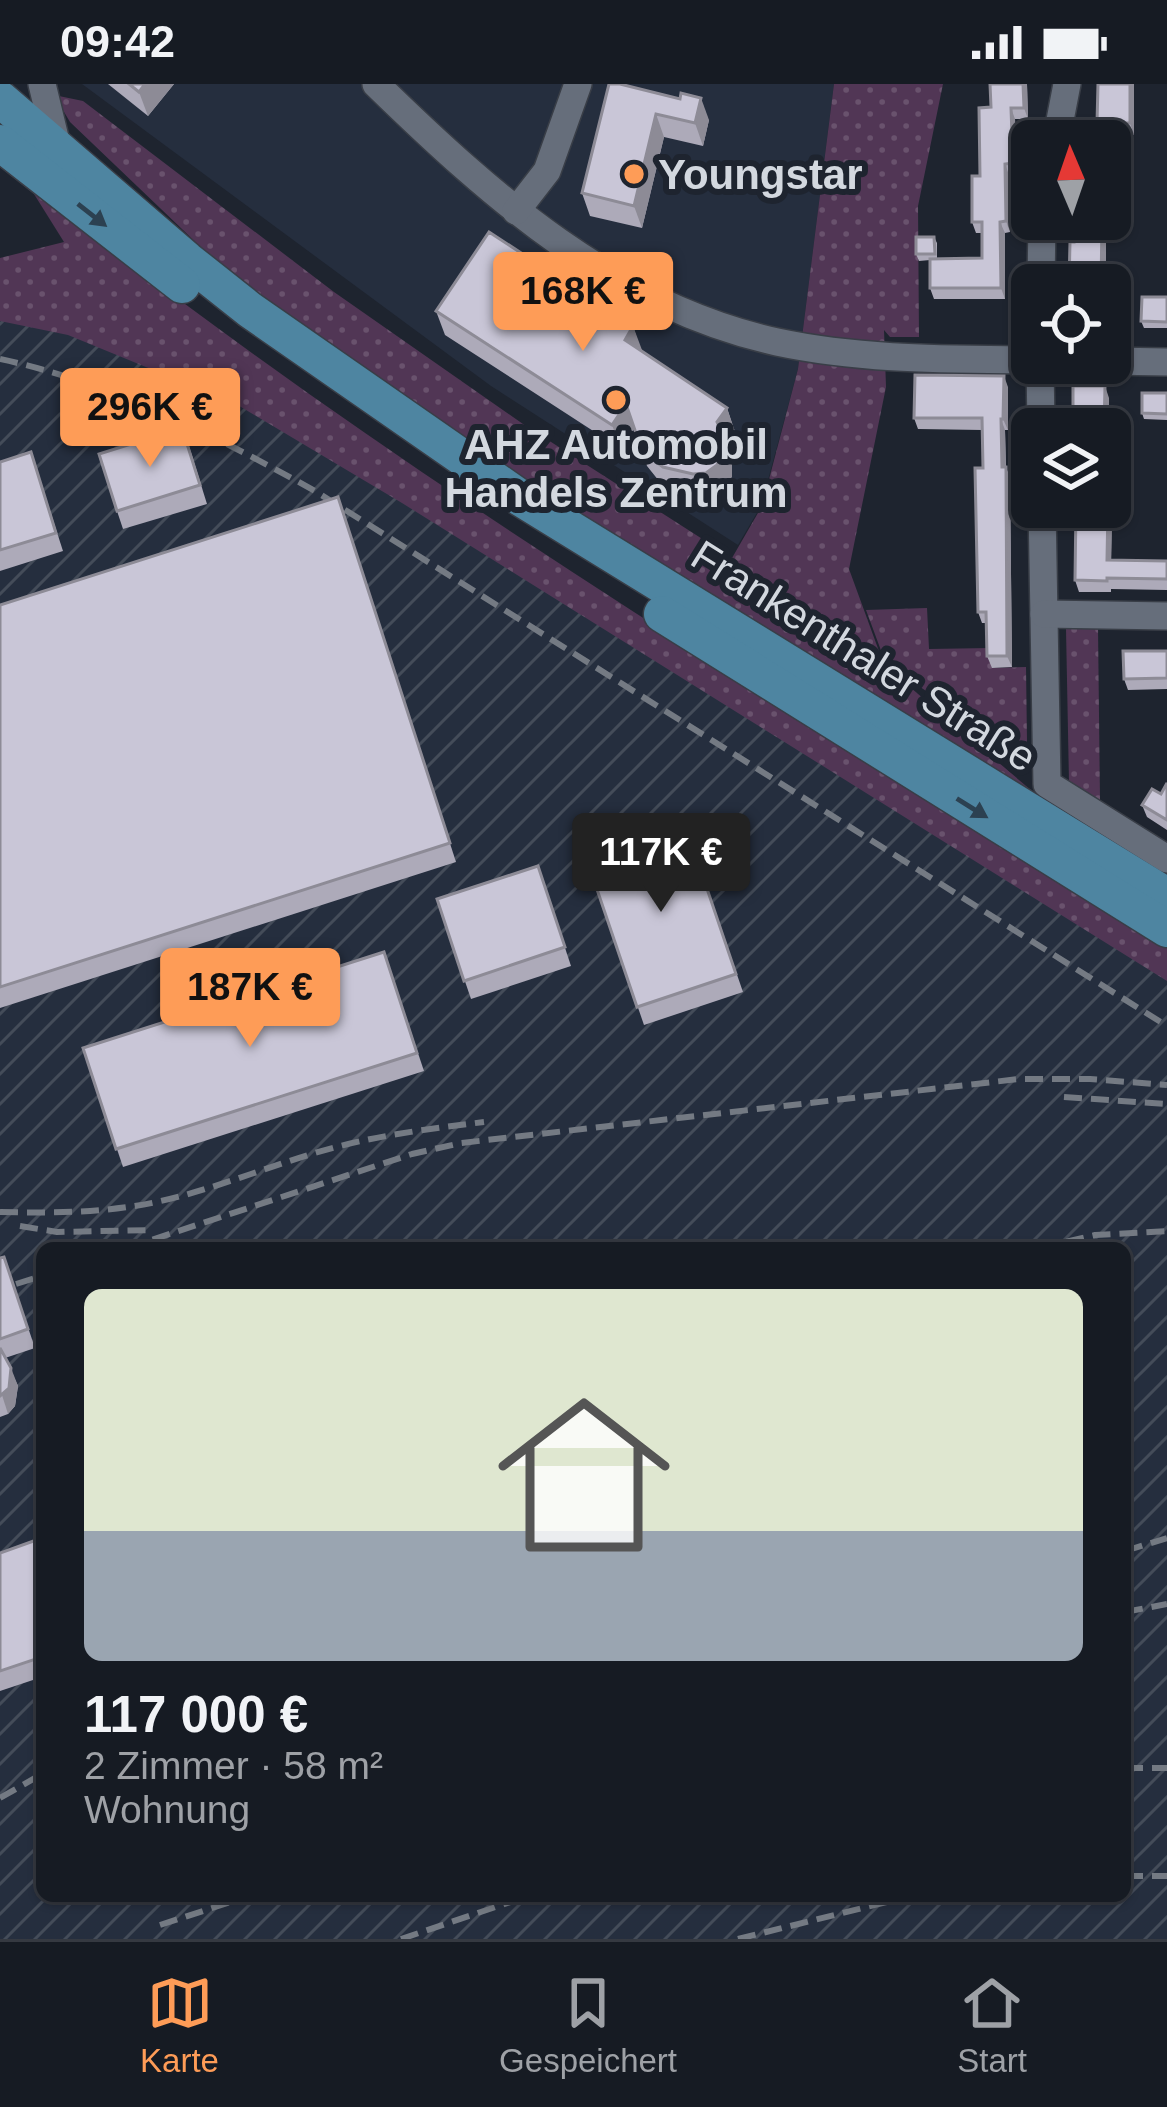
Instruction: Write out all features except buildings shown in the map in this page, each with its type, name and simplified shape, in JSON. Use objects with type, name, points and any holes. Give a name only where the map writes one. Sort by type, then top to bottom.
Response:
[{"type":"main road","name":"Frankenthaler Straße","points":[[0,95],[250,310],[522,499],[1167,896]]},
{"type":"main road","name":"Frankenthaler Straße","points":[[0,143],[238,328],[512,521],[1167,929]]},
{"type":"street","points":[[0,95],[8,84]]},
{"type":"street","points":[[42,84],[57,146]]},
{"type":"street","points":[[376,84],[454,161],[580,259],[698,319],[776,341],[866,356],[1011,361]]},
{"type":"street","points":[[516,211],[547,171],[578,84]]},
{"type":"street","points":[[1060,120],[1067,84]]},
{"type":"street","points":[[1131,361],[1167,362]]},
{"type":"street","points":[[1042,528],[1047,784],[1167,859]]},
{"type":"street","points":[[1044,614],[1167,616]]},
{"type":"shaded area","points":[[82,84],[834,84],[798,369],[761,506],[738,545],[491,386]]},
{"type":"shaded area","points":[[834,84],[943,84],[918,206],[919,337],[890,337],[884,330],[886,387],[849,569],[884,665],[1032,791],[530,488],[228,273],[70,122],[54,95],[83,101],[334,292],[523,424],[732,558],[762,506],[798,369]]},
{"type":"shaded area","points":[[0,160],[138,269],[424,474],[719,666],[1167,945],[1167,981],[236,404],[68,335],[0,321],[0,258],[64,242],[34,194],[0,167]]},
{"type":"shaded area","points":[[67,246],[1167,977],[1167,1939],[0,1939],[0,261]]},
{"type":"shaded area","points":[[927,608],[929,649],[991,648],[992,668],[1026,667],[1027,742],[1020,754],[886,664],[866,610]]},
{"type":"shaded area","points":[[1066,628],[1098,628],[1100,801],[1069,782]]},
{"type":"railway","points":[[0,359],[83,382],[162,413],[315,491],[1167,1026]]},
{"type":"railway","points":[[145,1242],[412,1154],[461,1143],[1019,1079],[1167,1085]]},
{"type":"railway","points":[[1064,1097],[1167,1104]]},
{"type":"railway","points":[[0,1212],[112,1209],[155,1202],[340,1146],[484,1122]]},
{"type":"railway","points":[[20,1226],[57,1232],[152,1230]]},
{"type":"railway","points":[[1065,1242],[1095,1235],[1167,1231]]},
{"type":"railway","points":[[16,1284],[36,1278]]},
{"type":"railway","points":[[1131,1549],[1167,1538]]},
{"type":"railway","points":[[1131,1611],[1167,1604]]},
{"type":"railway","points":[[1131,1768],[1167,1768]]},
{"type":"railway","points":[[0,1798],[36,1777]]},
{"type":"railway","points":[[1131,1876],[1167,1876]]},
{"type":"railway","points":[[160,1925],[231,1902]]},
{"type":"railway","points":[[401,1939],[510,1902]]},
{"type":"railway","points":[[738,1939],[887,1902]]},
{"type":"place","name":"Youngstar","points":[[634,174]]},
{"type":"place","name":"AHZ Automobil Handels Zentrum","points":[[616,400]]}]
